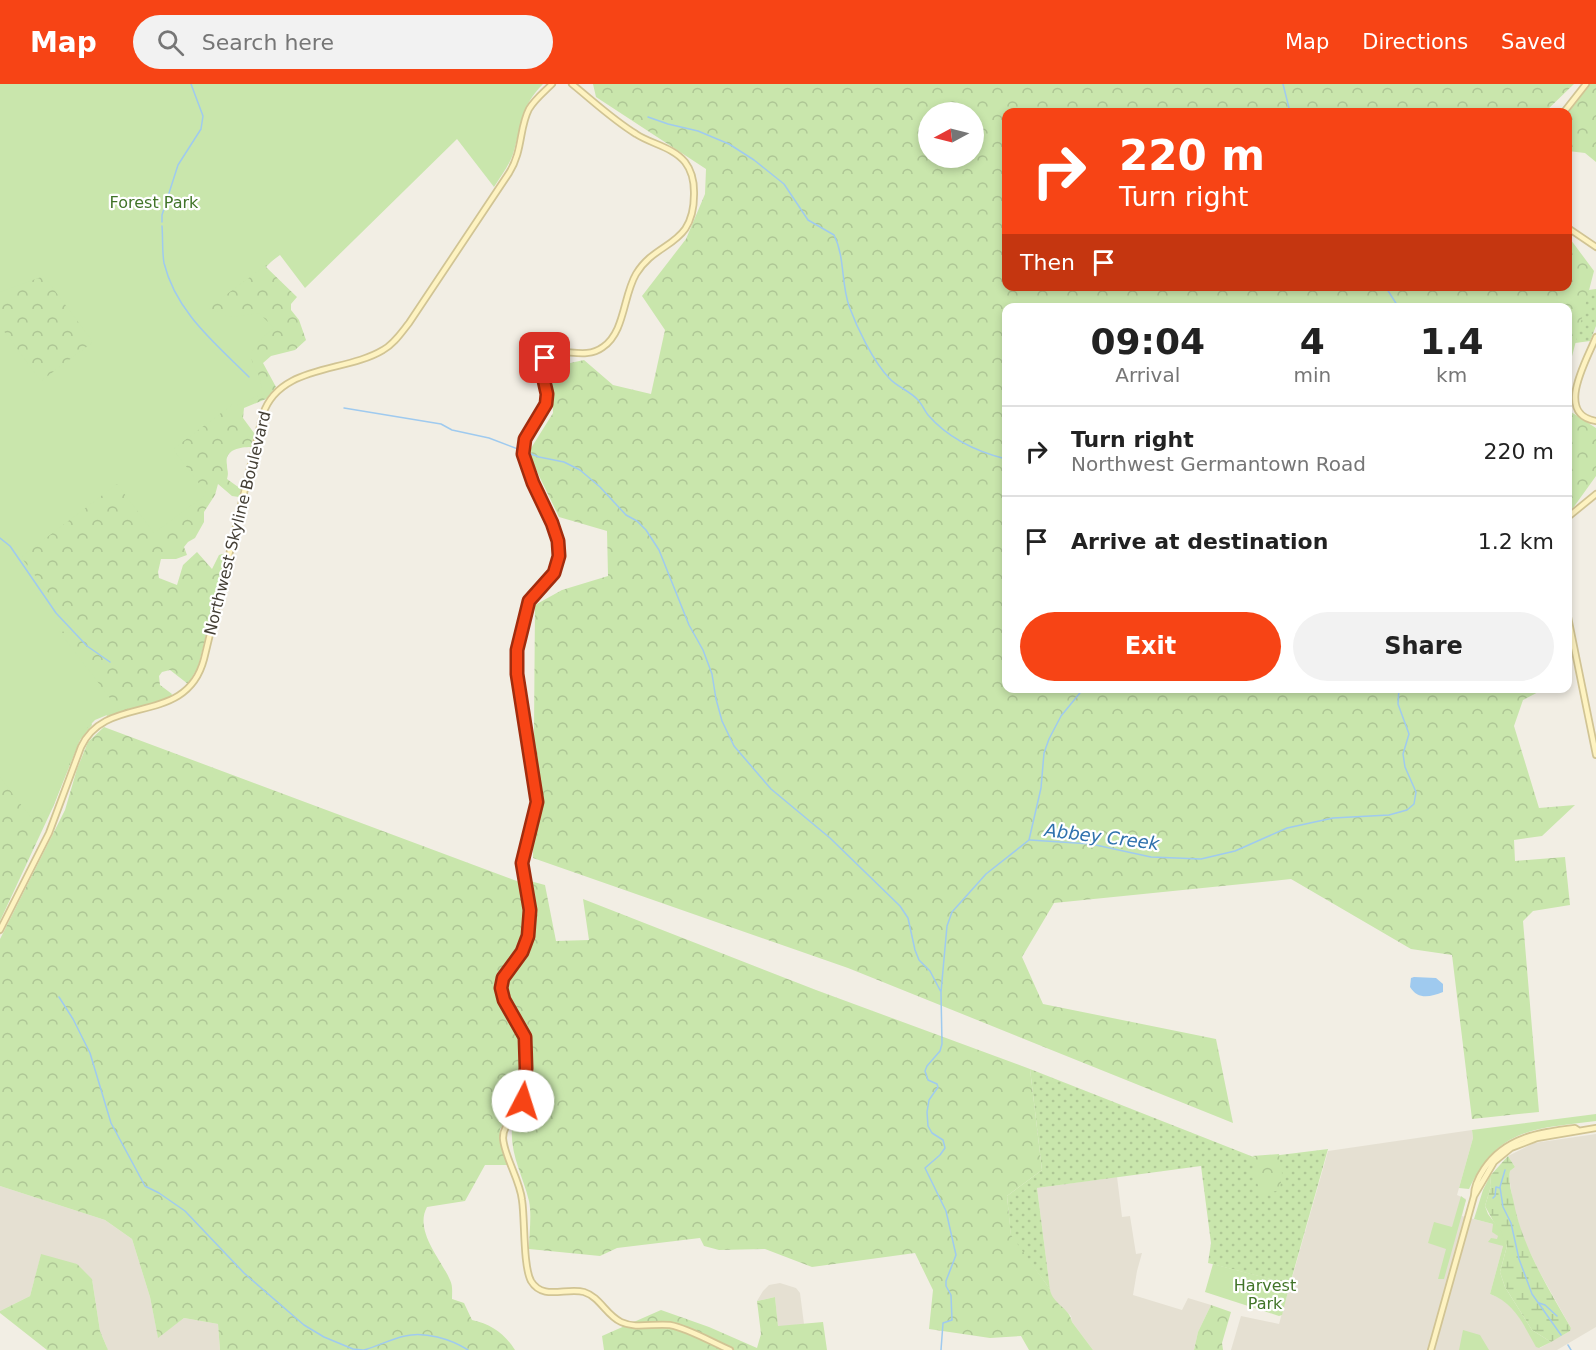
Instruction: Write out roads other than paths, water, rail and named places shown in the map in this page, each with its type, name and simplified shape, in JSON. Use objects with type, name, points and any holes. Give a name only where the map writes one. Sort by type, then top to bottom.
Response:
[{"type":"main road","name":"Northwest Skyline Boulevard","points":[[0,930],[49,833],[88,734],[95,726],[110,718],[175,699],[197,677],[204,659],[263,414],[269,399],[289,382],[366,358],[383,351],[393,343],[409,323],[509,173],[519,152],[530,109],[552,84]]},
{"type":"main road","points":[[572,84],[634,133],[675,153],[683,160],[693,179],[694,201],[684,232],[674,242],[650,258],[636,274],[615,332],[606,345],[585,354],[556,351],[545,358],[542,372],[547,394],[546,404],[522,447],[526,467],[552,523],[558,541],[559,556],[554,573],[528,604],[516,657],[537,802],[522,863],[530,910],[528,936],[522,952],[505,974],[501,985],[504,1000],[525,1034],[526,1049],[524,1099],[519,1110],[506,1126],[503,1139],[521,1193],[529,1277],[534,1285],[549,1293],[575,1291],[588,1293],[623,1323],[673,1326],[730,1350]]},
{"type":"main road","points":[[1567,108],[1586,84]]},
{"type":"main road","points":[[1572,231],[1596,247]]},
{"type":"main road","points":[[1596,337],[1574,399],[1579,413],[1596,421]]},
{"type":"main road","points":[[1572,514],[1596,494]]},
{"type":"main road","points":[[1572,637],[1596,755]]},
{"type":"main road","points":[[1431,1350],[1476,1182],[1485,1167],[1509,1144],[1536,1133],[1596,1128]]},
{"type":"water","points":[[1411,978],[1436,978],[1443,984],[1443,992],[1429,996],[1417,994],[1410,987]]},
{"type":"waterway","points":[[162,222],[162,215],[178,165],[201,129],[203,116],[191,84]]},
{"type":"waterway","name":"Abbey Creek","points":[[1283,84],[1289,108]]},
{"type":"waterway","points":[[648,117],[698,131],[729,144],[784,184],[808,220],[834,235],[840,252],[849,306],[866,344],[883,371],[892,381],[915,397],[928,415],[945,431],[974,448],[1002,458]]},
{"type":"waterway","points":[[162,226],[164,263],[178,297],[198,326],[249,377]]},
{"type":"waterway","name":"Abbey Creek","points":[[1388,291],[1396,303]]},
{"type":"waterway","points":[[344,408],[441,424],[452,430],[489,438],[539,457],[564,462],[580,470],[600,487],[626,515],[637,521],[659,550],[689,625],[703,650],[712,674],[722,721],[734,746],[771,789],[830,838],[900,906],[908,918],[919,960],[930,971],[941,992]]},
{"type":"waterway","points":[[0,538],[10,546],[56,613],[87,646],[110,662]]},
{"type":"waterway","name":"Abbey Creek","points":[[941,1350],[943,1323],[952,1320],[951,1295],[946,1281],[956,1255],[946,1211],[925,1168],[945,1148],[943,1140],[932,1133],[928,1126],[929,1100],[938,1087],[937,1084],[928,1080],[925,1071],[940,1051],[942,1044],[941,992],[947,926],[952,912],[986,874],[1029,840],[1041,788],[1044,753],[1061,716],[1080,693]]},
{"type":"waterway","name":"Abbey Creek","points":[[1030,840],[1091,844],[1151,857],[1201,859],[1235,851],[1287,828],[1333,818],[1389,815],[1407,810],[1414,804],[1416,792],[1405,767],[1403,754],[1409,734],[1398,704],[1399,693]]},
{"type":"waterway","points":[[59,997],[90,1053],[111,1123],[145,1186],[185,1211],[244,1273],[304,1325],[324,1337],[353,1349],[363,1350]]},
{"type":"waterway","points":[[1505,1170],[1500,1187],[1503,1207],[1511,1223],[1519,1259],[1532,1294],[1561,1335]]},
{"type":"waterway","points":[[1493,1198],[1496,1187],[1500,1188]]},
{"type":"waterway","points":[[1539,1303],[1545,1305],[1557,1316]]},
{"type":"waterway","points":[[364,1350],[412,1335],[429,1335],[446,1339],[468,1350]]},
{"type":"waterway","points":[[1568,1345],[1571,1350]]},
{"type":"park label","name":"Forest Park","points":[[154,202]]},
{"type":"park label","name":"Harvest Park","points":[[1265,1294]]}]
